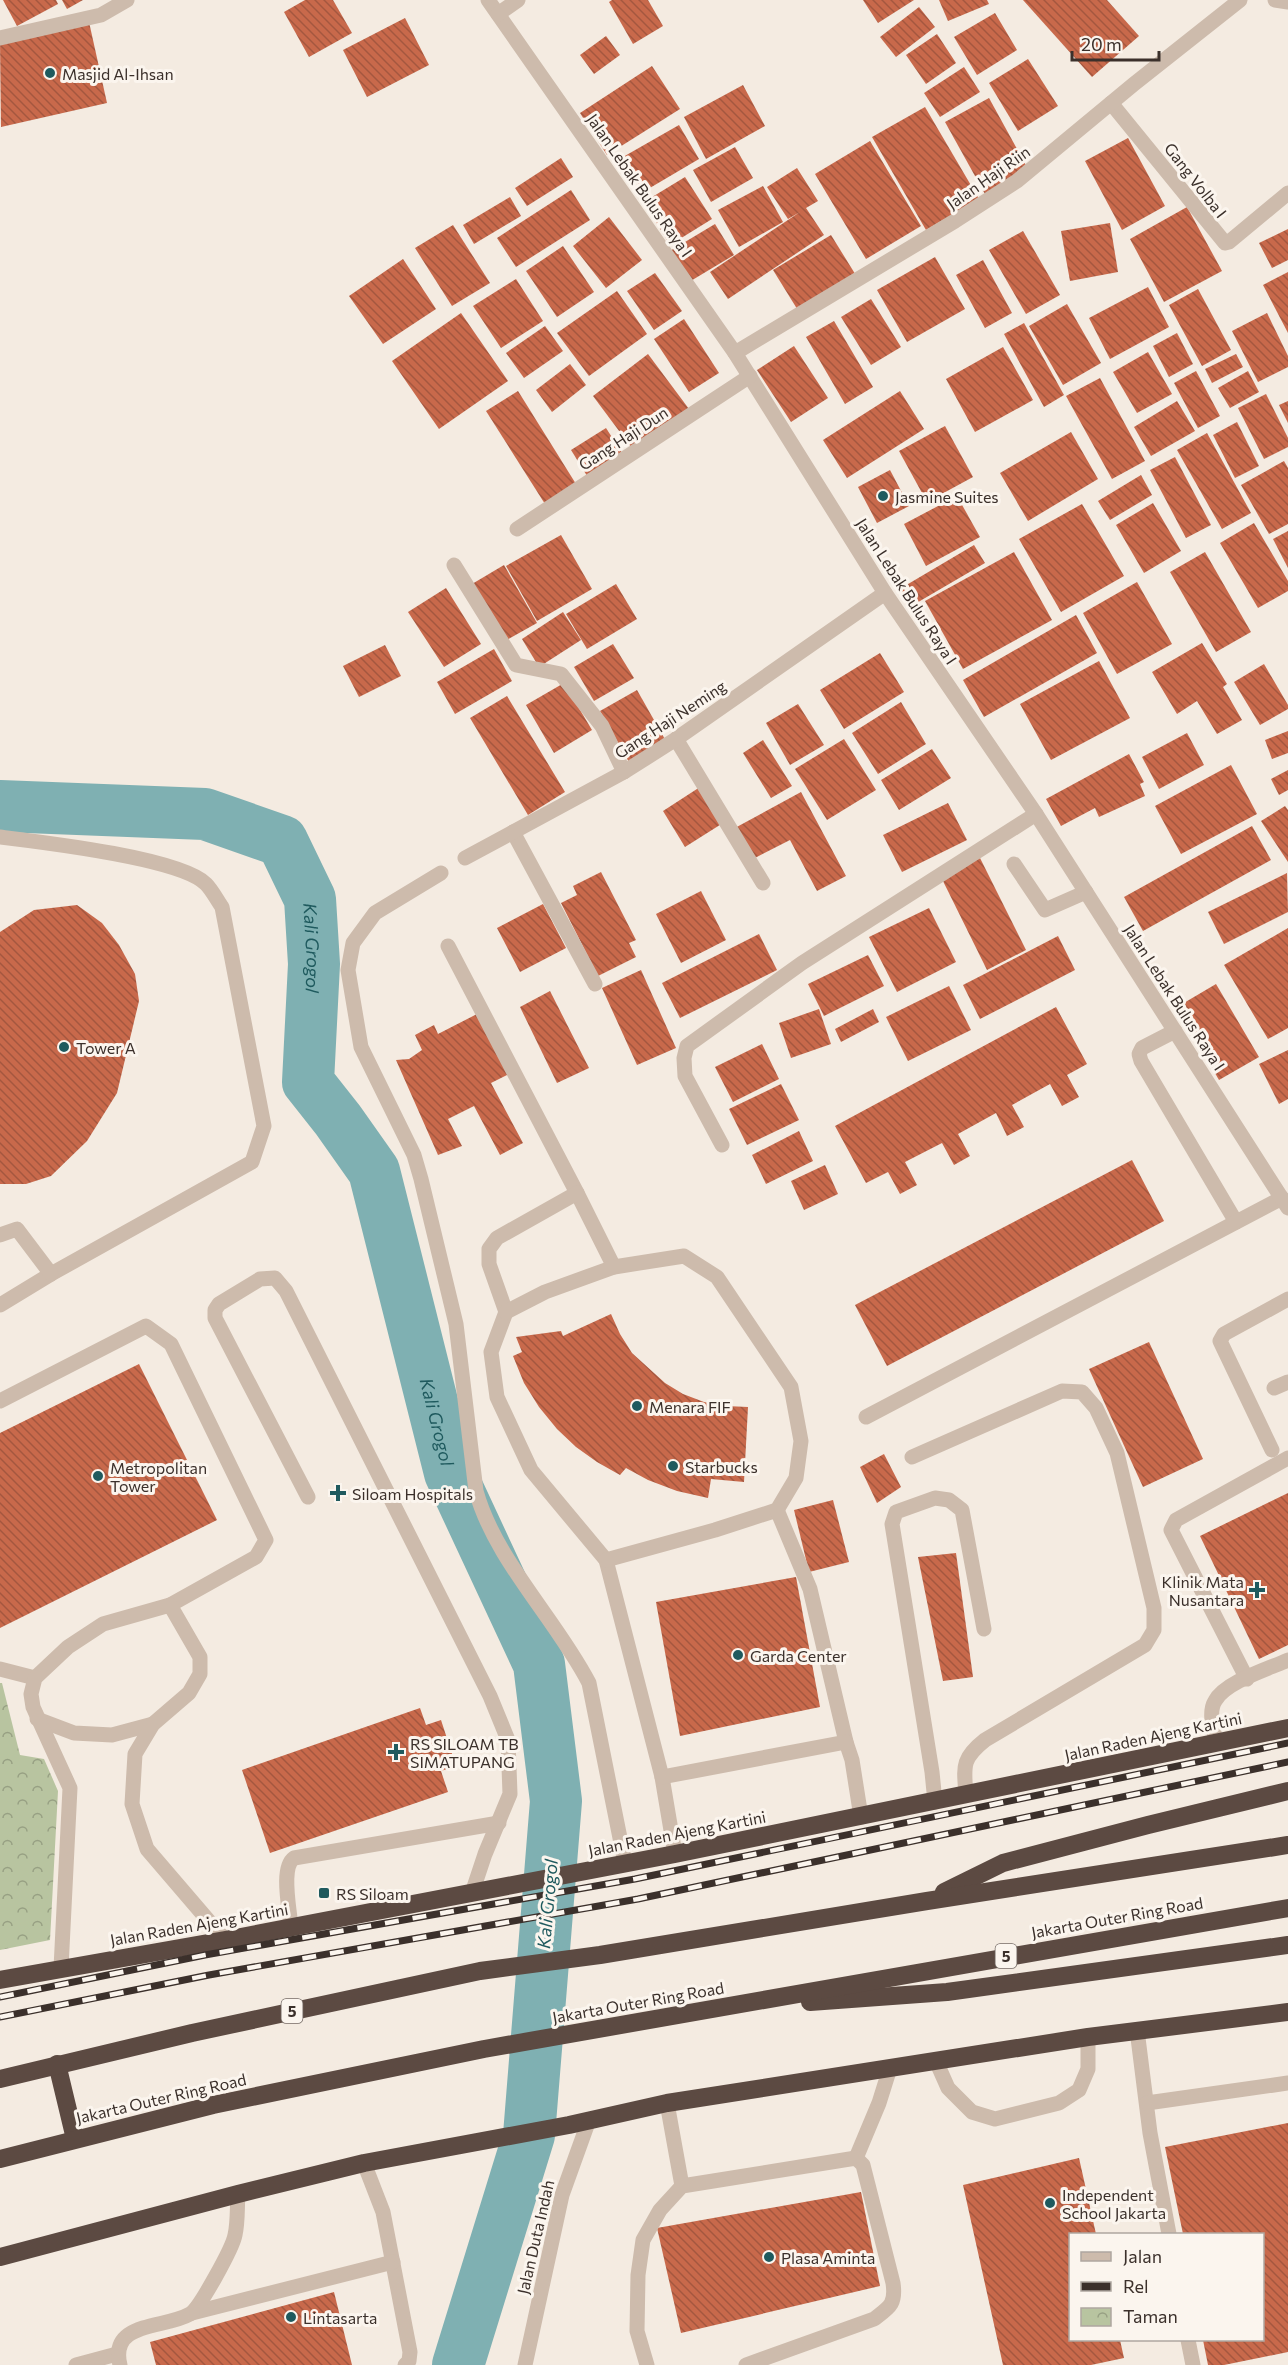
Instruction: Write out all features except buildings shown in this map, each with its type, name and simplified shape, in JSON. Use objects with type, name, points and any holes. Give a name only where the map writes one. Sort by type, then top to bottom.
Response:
[{"type":"highway","name":"Jalan Raden Ajeng Kartini","points":[[0,1980],[225,1940],[675,1854],[1288,1728]]},
{"type":"highway","points":[[927,1901],[1003,1863],[1288,1791]]},
{"type":"highway","name":"5","points":[[0,2079],[57,2064],[480,1971],[600,1955],[1288,1845]]},
{"type":"highway","name":"Jakarta Outer Ring Road","points":[[0,2159],[213,2105],[484,2049],[1083,1942],[1288,1908]]},
{"type":"highway","points":[[725,2007],[947,1992],[1288,1945]]},
{"type":"highway","points":[[0,2257],[364,2163],[478,2140],[569,2125],[667,2103],[1088,2037],[1288,2012]]},
{"type":"highway","points":[[57,2064],[75,2139]]},
{"type":"street","points":[[0,38],[100,15],[127,0]]},
{"type":"street","name":"Jalan Lebak Bulus Raya I","points":[[488,0],[735,353],[885,593],[1036,814],[1285,1203]]},
{"type":"street","points":[[498,14],[518,0]]},
{"type":"street","name":"Jalan Haji Riin","points":[[735,353],[955,221],[1017,181],[1240,0]]},
{"type":"street","points":[[1275,0],[1288,2]]},
{"type":"street","name":"Gang Volba I","points":[[1112,103],[1225,243],[1288,193]]},
{"type":"street","name":"Gang Haji Dun","points":[[516,529],[750,376]]},
{"type":"street","points":[[454,565],[516,666],[561,674],[602,726],[624,772]]},
{"type":"street","name":"Gang Haji Neming","points":[[465,858],[624,772],[676,739],[885,593]]},
{"type":"street","points":[[676,739],[763,883]]},
{"type":"street","points":[[722,1145],[685,1076],[684,1058],[687,1046],[802,963],[1036,814]]},
{"type":"street","points":[[513,832],[595,984]]},
{"type":"street","points":[[0,837],[56,844],[168,866],[205,883],[222,907],[264,1126],[252,1162],[0,1305]]},
{"type":"street","points":[[1014,864],[1045,910],[1086,892]]},
{"type":"street","points":[[441,873],[375,913],[353,944],[348,970],[361,1047],[414,1155],[456,1324],[481,1508],[493,1534],[575,1656],[589,1683],[617,1864]]},
{"type":"street","points":[[448,946],[578,1193],[614,1267]]},
{"type":"street","points":[[1175,1031],[1142,1048],[1139,1054],[1141,1061],[1236,1222]]},
{"type":"street","points":[[578,1193],[497,1238],[489,1249],[489,1264],[506,1312],[491,1352],[497,1397],[531,1470],[606,1560],[662,1777],[675,1854]]},
{"type":"street","points":[[866,1417],[1236,1222],[1285,1203]]},
{"type":"street","points":[[0,1235],[17,1229],[51,1274]]},
{"type":"street","points":[[506,1312],[545,1292],[614,1267],[684,1256],[717,1277],[791,1387],[801,1441],[796,1478],[777,1510],[606,1560]]},
{"type":"street","points":[[308,1497],[215,1318],[215,1310],[219,1304],[265,1278],[275,1278],[286,1291],[490,1695],[508,1740],[510,1794],[485,1854],[472,1893]]},
{"type":"street","points":[[1272,1450],[1220,1341],[1224,1334],[1288,1299]]},
{"type":"street","points":[[0,1401],[146,1326],[171,1344],[266,1540],[256,1557],[170,1605],[103,1624],[68,1647],[35,1678],[31,1694],[33,1707],[70,1788],[61,1968]]},
{"type":"street","points":[[912,1457],[1062,1391],[1082,1392],[1096,1408],[1117,1454],[1154,1608],[1154,1629],[1145,1645],[971,1751],[964,1763],[966,1796]]},
{"type":"street","points":[[1247,1678],[1177,1544],[1172,1530],[1176,1520],[1288,1458]]},
{"type":"street","points":[[935,1802],[892,1524],[896,1512],[935,1498],[950,1500],[962,1510],[984,1629]]},
{"type":"street","points":[[777,1510],[810,1589],[852,1760],[861,1817]]},
{"type":"street","points":[[170,1605],[200,1657],[200,1674],[189,1693],[153,1724],[135,1754],[132,1804],[147,1849],[225,1940]]},
{"type":"street","points":[[1216,1743],[1212,1715],[1214,1701],[1227,1688],[1288,1660]]},
{"type":"street","points":[[0,1669],[35,1678]]},
{"type":"street","points":[[37,1719],[75,1733],[112,1735],[153,1724]]},
{"type":"street","points":[[662,1777],[846,1742]]},
{"type":"street","points":[[291,1927],[286,1871],[290,1860],[294,1858],[499,1823]]},
{"type":"street","points":[[1137,2030],[1169,2233]]},
{"type":"street","points":[[936,2061],[948,2088],[972,2112],[996,2119],[1059,2103],[1079,2090],[1088,2069],[1088,2037]]},
{"type":"street","points":[[856,2158],[879,2103],[890,2068]]},
{"type":"street","points":[[1147,2103],[1288,2083]]},
{"type":"street","points":[[667,2103],[682,2186]]},
{"type":"street","name":"Jalan Duta Indah","points":[[525,2365],[561,2195],[589,2121]]},
{"type":"street","points":[[647,2365],[637,2331],[638,2275],[642,2240],[660,2210],[682,2186],[856,2158]]},
{"type":"street","points":[[746,2365],[874,2319],[889,2308],[895,2296],[893,2283],[863,2165],[856,2158]]},
{"type":"street","points":[[364,2163],[382,2212],[393,2262],[410,2352],[409,2361],[405,2365]]},
{"type":"street","points":[[192,2313],[213,2283],[235,2237],[238,2194]]},
{"type":"street","points":[[76,2365],[118,2359],[119,2343],[126,2334],[192,2313],[393,2262]]},
{"type":"street","points":[[1188,2341],[1193,2365]]},
{"type":"green space","points":[[0,1683],[2,1683],[20,1755],[44,1759],[58,1791],[50,1940],[0,1950]]},
{"type":"waterway","name":"Kali Grogol","points":[[0,806],[205,814],[282,841],[310,899],[314,964],[308,1082],[374,1171],[450,1473],[539,1664],[556,1801],[529,2135],[458,2365]]},
{"type":"railway","points":[[0,1997],[205,1955],[635,1879],[1288,1743]]},
{"type":"railway","points":[[0,2017],[209,1975],[638,1899],[1288,1762]]},
{"type":"place","name":"Masjid Al-Ihsan","points":[[50,73]]},
{"type":"place","name":"Jasmine Suites","points":[[883,496]]},
{"type":"place","name":"Tower A","points":[[64,1047]]},
{"type":"place","name":"Menara FIF","points":[[637,1406]]},
{"type":"place","name":"Starbucks","points":[[673,1466]]},
{"type":"place","name":"Metropolitan Tower","points":[[98,1476]]},
{"type":"place","name":"Siloam Hospitals","points":[[338,1493]]},
{"type":"place","name":"Klinik Mata Nusantara","points":[[1257,1590]]},
{"type":"place","name":"Garda Center","points":[[738,1655]]},
{"type":"place","name":"RS SILOAM TB SIMATUPANG","points":[[396,1752]]},
{"type":"place","name":"RS Siloam","points":[[324,1893]]},
{"type":"place","name":"Independent School Jakarta","points":[[1050,2203]]},
{"type":"place","name":"Plasa Aminta","points":[[769,2257]]},
{"type":"place","name":"Lintasarta","points":[[291,2317]]}]
